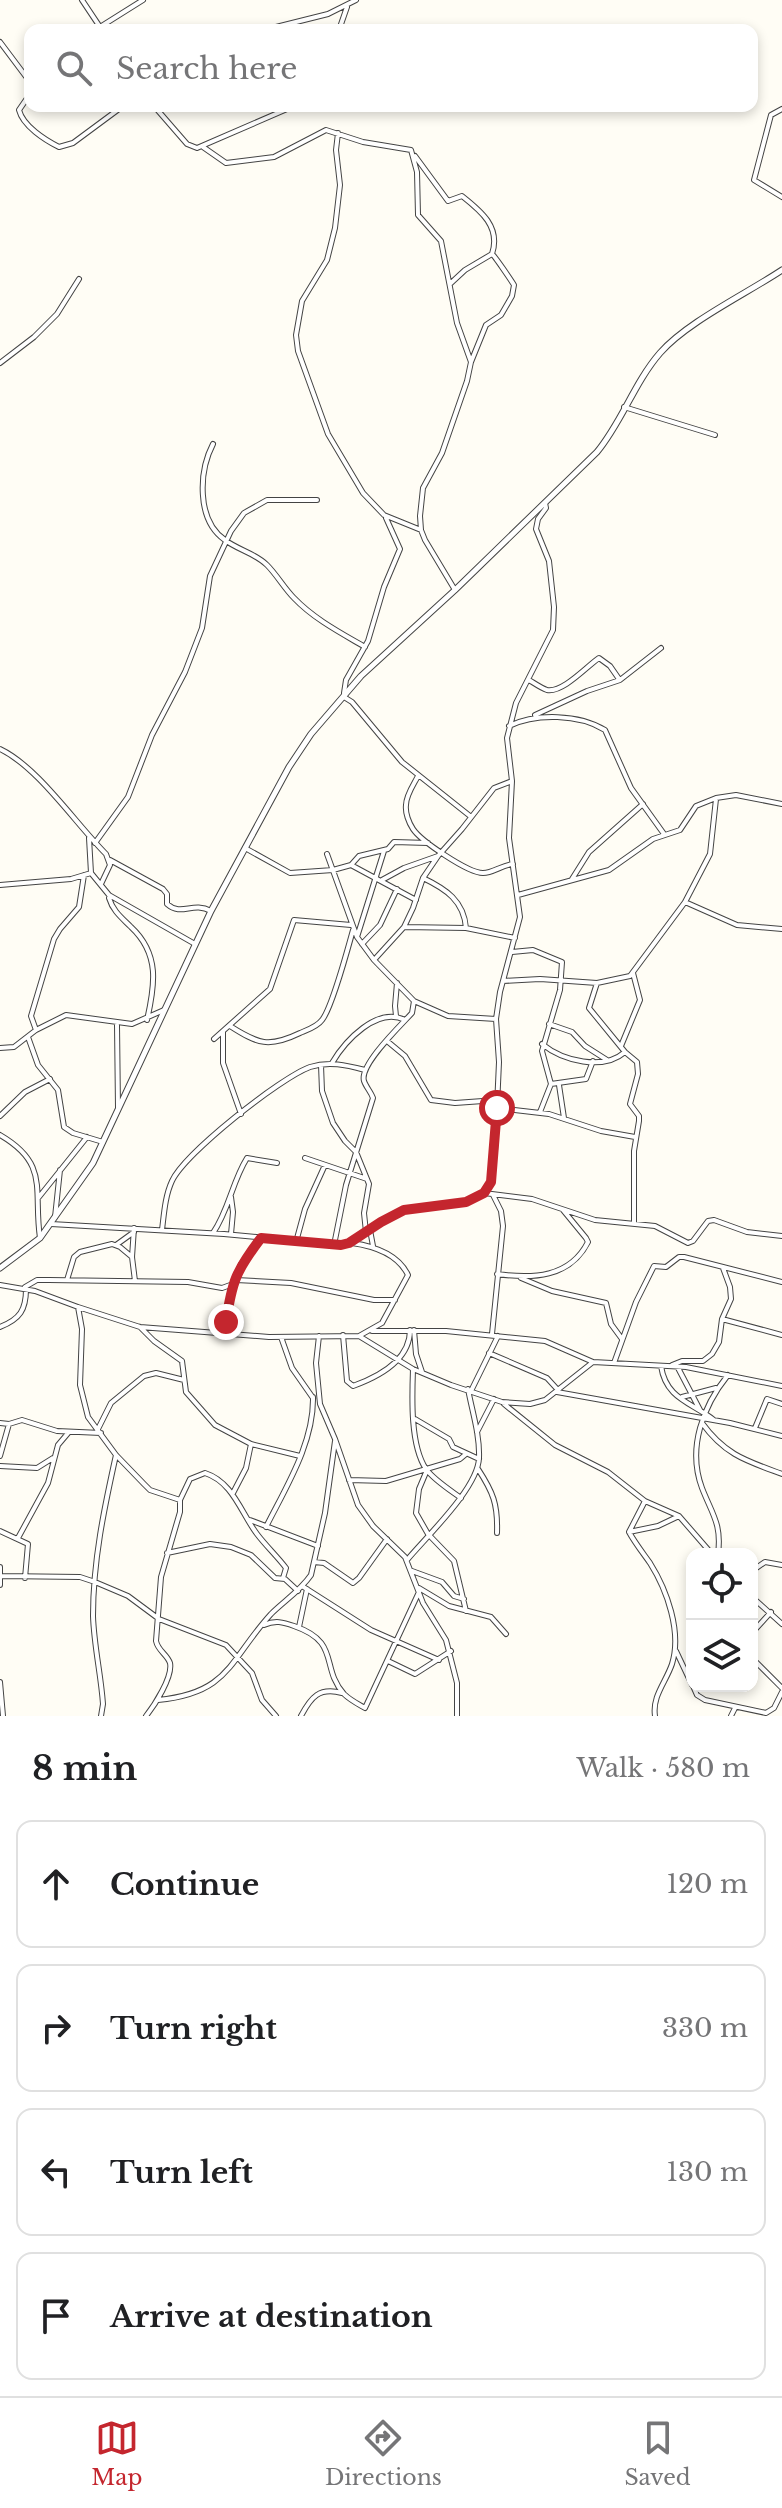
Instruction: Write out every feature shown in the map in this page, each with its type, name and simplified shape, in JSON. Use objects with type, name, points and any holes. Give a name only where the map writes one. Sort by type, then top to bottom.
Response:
[{"type":"street","points":[[82,0],[98,24]]},
{"type":"street","points":[[107,24],[143,0]]},
{"type":"street","points":[[288,24],[328,14],[356,0]]},
{"type":"street","points":[[341,24],[348,4]]},
{"type":"street","points":[[0,42],[24,74]]},
{"type":"street","points":[[24,103],[19,110],[21,118],[59,147],[73,143],[115,112]]},
{"type":"street","points":[[782,109],[774,112],[769,119],[754,180],[782,197]]},
{"type":"street","points":[[159,112],[187,144],[197,148],[281,112]]},
{"type":"street","points":[[203,147],[223,162],[233,164],[274,157],[322,131],[363,142],[405,148],[414,155],[448,201],[462,196],[483,213],[495,236],[492,254],[465,270],[450,284]]},
{"type":"street","points":[[338,133],[336,150],[340,185],[335,228],[327,260],[310,283],[302,301],[297,343],[306,379],[328,434],[363,493],[384,515],[400,549],[381,594],[372,632],[346,680],[343,694]]},
{"type":"street","points":[[414,155],[418,215],[441,241],[457,323],[471,362]]},
{"type":"street","points":[[455,590],[421,530],[423,488],[442,453],[486,325],[501,315],[513,290],[512,281],[492,254]]},
{"type":"street","points":[[0,1268],[40,1238],[93,1163],[211,911],[289,767],[343,694],[597,452],[607,440],[648,367],[662,350],[782,270]]},
{"type":"street","points":[[0,363],[34,337],[57,314],[79,279]]},
{"type":"street","points":[[624,407],[715,435]]},
{"type":"street","points":[[213,444],[203,473],[204,502],[211,526],[226,541],[258,557],[309,612],[365,647]]},
{"type":"street","points":[[95,843],[128,797],[152,735],[185,672],[202,628],[210,576],[226,541],[244,513],[267,500],[317,500]]},
{"type":"street","points":[[349,1243],[404,1210],[466,1202],[484,1193],[491,1182],[499,1062],[496,1019],[520,917],[509,838],[512,781],[507,738],[516,703],[551,637],[555,616],[549,561],[536,529],[546,508],[545,503]]},
{"type":"street","points":[[384,515],[421,530]]},
{"type":"street","points":[[509,726],[579,694],[620,680],[661,648]]},
{"type":"street","points":[[529,680],[547,690],[554,689],[582,673],[599,658],[610,666],[620,680]]},
{"type":"street","points":[[343,694],[389,748],[418,776],[471,817]]},
{"type":"street","points":[[532,717],[589,722],[605,730],[612,741],[620,768],[664,834]]},
{"type":"street","points":[[0,749],[37,779],[109,860],[163,889],[171,908],[184,910],[198,906],[211,911]]},
{"type":"street","points":[[418,776],[405,806],[415,833],[440,853],[481,873],[513,864]]},
{"type":"street","points":[[374,960],[404,927],[423,878],[440,853],[494,788],[512,781]]},
{"type":"street","points":[[518,895],[609,870],[653,839],[680,830],[696,806],[716,798],[736,795],[782,804]]},
{"type":"street","points":[[503,981],[597,983],[633,973],[685,902],[710,854],[716,798]]},
{"type":"street","points":[[572,879],[589,852],[643,804]]},
{"type":"street","points":[[89,835],[91,873],[109,895],[113,909],[140,937],[151,955],[154,982],[147,1020]]},
{"type":"street","points":[[245,848],[290,873],[333,870],[351,865],[359,856],[385,850],[397,842],[428,843]]},
{"type":"street","points":[[357,937],[385,850]]},
{"type":"street","points":[[382,880],[440,853]]},
{"type":"street","points":[[327,854],[357,937],[374,960],[414,1001],[448,1016],[496,1019]]},
{"type":"street","points":[[101,884],[108,872],[109,860]]},
{"type":"street","points":[[351,865],[416,900]]},
{"type":"street","points":[[0,885],[71,879],[91,873]]},
{"type":"street","points":[[36,1030],[31,1016],[39,995],[44,965],[60,929],[79,907],[84,875]]},
{"type":"street","points":[[423,878],[452,896],[464,911],[466,928]]},
{"type":"street","points":[[362,944],[380,925],[397,889]]},
{"type":"street","points":[[109,895],[195,944]]},
{"type":"street","points":[[685,902],[737,925],[782,929]]},
{"type":"street","points":[[214,1039],[270,989],[294,920],[352,928]]},
{"type":"street","points":[[404,927],[466,928],[515,938]]},
{"type":"street","points":[[229,1025],[250,1038],[268,1044],[282,1042],[316,1025],[326,1013],[352,928]]},
{"type":"street","points":[[512,952],[533,950],[560,961],[561,980],[542,1044],[542,1055],[551,1084],[540,1112]]},
{"type":"street","points":[[621,1046],[640,1000],[633,973]]},
{"type":"street","points":[[396,1016],[397,983]]},
{"type":"street","points":[[597,983],[589,1008],[637,1062],[630,1101],[631,1108],[639,1116],[634,1223]]},
{"type":"street","points":[[334,1245],[349,1173],[373,1098],[363,1081],[365,1070],[414,1010],[414,1001]]},
{"type":"street","points":[[0,1048],[14,1047],[36,1030],[66,1015],[132,1024],[147,1020],[166,1008]]},
{"type":"street","points":[[332,1063],[343,1046],[358,1032],[377,1021],[396,1016],[405,1020]]},
{"type":"street","points":[[117,1024],[118,1114]]},
{"type":"street","points":[[549,1024],[572,1032],[585,1046],[608,1061]]},
{"type":"street","points":[[223,1032],[223,1063],[241,1114]]},
{"type":"street","points":[[28,1037],[38,1065],[58,1090],[64,1127],[103,1142]]},
{"type":"street","points":[[387,1041],[415,1068],[431,1100],[455,1103],[497,1100]]},
{"type":"street","points":[[542,1044],[557,1055],[593,1061],[608,1061],[625,1052]]},
{"type":"street","points":[[551,1084],[586,1079],[593,1061]]},
{"type":"street","points":[[162,1230],[172,1181],[182,1165],[219,1130],[294,1075],[332,1063],[365,1070]]},
{"type":"street","points":[[321,1065],[322,1091],[327,1108],[339,1134],[356,1152],[367,1179],[370,1192],[364,1213],[373,1246]]},
{"type":"street","points":[[0,1116],[25,1092],[50,1079]]},
{"type":"street","points":[[558,1084],[564,1118]]},
{"type":"street","points":[[497,1108],[540,1112],[601,1131],[636,1137]]},
{"type":"street","points":[[0,1135],[25,1152],[33,1163],[40,1238]]},
{"type":"street","points":[[37,1199],[87,1137]]},
{"type":"street","points":[[213,1233],[224,1218],[247,1158],[277,1163]]},
{"type":"street","points":[[305,1158],[367,1179]]},
{"type":"street","points":[[296,1242],[305,1209],[325,1165]]},
{"type":"street","points":[[53,1222],[60,1170]]},
{"type":"street","points":[[484,1193],[532,1199],[595,1220],[663,1229],[688,1243],[708,1221],[714,1220],[747,1232],[782,1236]]},
{"type":"street","points":[[407,1560],[461,1498],[478,1469],[477,1433],[469,1390],[489,1353],[495,1334],[497,1274],[503,1226],[501,1211],[492,1195]]},
{"type":"street","points":[[231,1196],[231,1234]]},
{"type":"street","points":[[497,1274],[517,1277],[554,1274],[586,1247],[586,1238],[561,1208]]},
{"type":"street","points":[[0,1285],[24,1288],[68,1301],[140,1327],[281,1337],[359,1336],[372,1331],[382,1323],[407,1280],[407,1272],[396,1261],[373,1246],[53,1222]]},
{"type":"street","points":[[67,1280],[76,1254],[116,1245],[134,1230]]},
{"type":"street","points":[[134,1230],[132,1257],[135,1281]]},
{"type":"street","points":[[225,1333],[231,1286],[241,1264],[261,1238]]},
{"type":"street","points":[[116,1245],[132,1257]]},
{"type":"street","points":[[614,1363],[654,1266],[666,1267],[684,1257],[782,1282]]},
{"type":"street","points":[[670,1366],[682,1361],[706,1360],[719,1342],[722,1319],[732,1293],[722,1267]]},
{"type":"street","points":[[517,1277],[552,1291],[606,1303],[611,1324],[622,1339]]},
{"type":"street","points":[[24,1288],[37,1280],[188,1282],[222,1288],[231,1286]]},
{"type":"street","points":[[236,1280],[291,1283],[374,1300],[395,1300]]},
{"type":"street","points":[[0,1327],[18,1317],[26,1302],[24,1288]]},
{"type":"street","points":[[78,1307],[82,1329],[82,1400],[88,1417],[116,1455],[150,1490],[180,1500]]},
{"type":"street","points":[[722,1319],[782,1335]]},
{"type":"street","points":[[140,1327],[182,1361],[186,1392],[211,1421],[251,1444],[300,1456]]},
{"type":"street","points":[[343,1335],[350,1386],[378,1376],[397,1360],[412,1330]]},
{"type":"street","points":[[412,1330],[423,1374]]},
{"type":"street","points":[[372,1331],[495,1334],[552,1343],[593,1362],[676,1366],[782,1386]]},
{"type":"street","points":[[319,1336],[316,1363],[320,1404],[358,1505],[407,1560],[418,1590],[451,1651],[457,1683],[457,1716]]},
{"type":"street","points":[[359,1336],[423,1374],[502,1402],[536,1404],[593,1362]]},
{"type":"street","points":[[281,1337],[292,1368],[320,1404]]},
{"type":"street","points":[[489,1353],[547,1378],[556,1391],[702,1421],[755,1428],[782,1436]]},
{"type":"street","points":[[661,1365],[666,1385],[716,1421]]},
{"type":"street","points":[[676,1366],[702,1411],[696,1459],[698,1475],[719,1525],[718,1548]]},
{"type":"street","points":[[413,1369],[413,1418],[426,1470],[416,1507],[418,1518],[428,1534],[454,1561],[466,1611]]},
{"type":"street","points":[[100,1431],[111,1403],[144,1376],[156,1373],[185,1381]]},
{"type":"street","points":[[702,1411],[728,1375]]},
{"type":"street","points":[[680,1398],[718,1388]]},
{"type":"street","points":[[266,1527],[300,1456],[312,1420],[313,1397]]},
{"type":"street","points":[[477,1433],[494,1399]]},
{"type":"street","points":[[755,1428],[767,1399],[782,1404]]},
{"type":"street","points":[[502,1402],[555,1445],[618,1479],[645,1501],[679,1516],[707,1548]]},
{"type":"street","points":[[413,1418],[449,1439],[453,1447],[479,1459]]},
{"type":"street","points":[[0,1423],[22,1420],[69,1432],[100,1431]]},
{"type":"street","points":[[702,1421],[720,1445],[736,1456],[782,1474]]},
{"type":"street","points":[[0,1456],[9,1424]]},
{"type":"street","points":[[18,1538],[48,1483],[58,1445],[69,1432]]},
{"type":"street","points":[[299,1627],[305,1588],[318,1546],[335,1439]]},
{"type":"street","points":[[232,1494],[242,1478],[251,1444]]},
{"type":"street","points":[[349,1480],[386,1481],[460,1459],[466,1454]]},
{"type":"street","points":[[101,1716],[103,1704],[93,1619],[95,1582],[101,1522],[116,1455]]},
{"type":"street","points":[[0,1466],[37,1468],[54,1456]]},
{"type":"street","points":[[478,1469],[495,1501],[497,1533]]},
{"type":"street","points":[[426,1470],[461,1498]]},
{"type":"street","points":[[146,1716],[158,1700],[170,1667],[157,1645],[161,1577],[180,1512],[180,1500],[188,1481],[201,1473],[215,1477],[232,1494],[247,1520],[286,1568],[283,1578]]},
{"type":"street","points":[[629,1532],[645,1501]]},
{"type":"street","points":[[629,1532],[658,1526],[679,1516]]},
{"type":"street","points":[[247,1520],[318,1546]]},
{"type":"street","points":[[0,1531],[26,1542],[29,1548],[25,1578]]},
{"type":"street","points":[[629,1532],[662,1587],[674,1624],[672,1665],[655,1700],[655,1716]]},
{"type":"street","points":[[314,1562],[324,1563],[349,1582],[356,1582],[387,1539]]},
{"type":"street","points":[[167,1553],[204,1545],[224,1546],[251,1555],[275,1578],[283,1578],[298,1591]]},
{"type":"street","points":[[758,1567],[765,1562],[782,1565]]},
{"type":"street","points":[[0,1567],[0,1585]]},
{"type":"street","points":[[412,1571],[442,1582],[454,1596],[464,1599]]},
{"type":"street","points":[[1,1576],[80,1577],[128,1596],[159,1619],[226,1645],[252,1673],[262,1700],[276,1716]]},
{"type":"street","points":[[158,1700],[198,1692],[219,1680],[239,1659],[262,1626],[305,1588]]},
{"type":"street","points":[[305,1588],[356,1622],[439,1660]]},
{"type":"street","points":[[418,1590],[466,1611],[491,1617],[506,1634]]},
{"type":"street","points":[[301,1716],[310,1699],[327,1690],[344,1693],[366,1708],[418,1590]]},
{"type":"street","points":[[758,1602],[782,1624]]},
{"type":"street","points":[[758,1626],[771,1612]]},
{"type":"street","points":[[262,1626],[274,1621],[299,1627],[323,1643],[344,1693]]},
{"type":"street","points":[[675,1650],[686,1673]]},
{"type":"street","points":[[387,1660],[415,1674],[451,1651]]},
{"type":"street","points":[[697,1692],[701,1698],[735,1708],[770,1712],[782,1690],[758,1664]]},
{"type":"street","points":[[0,1682],[3,1716]]},
{"type":"street","points":[[731,1716],[735,1708]]},
{"type":"route","points":[[226,1322],[231,1286],[241,1264],[261,1238],[341,1245],[404,1210],[466,1202],[484,1193],[491,1182],[497,1108]]}]
